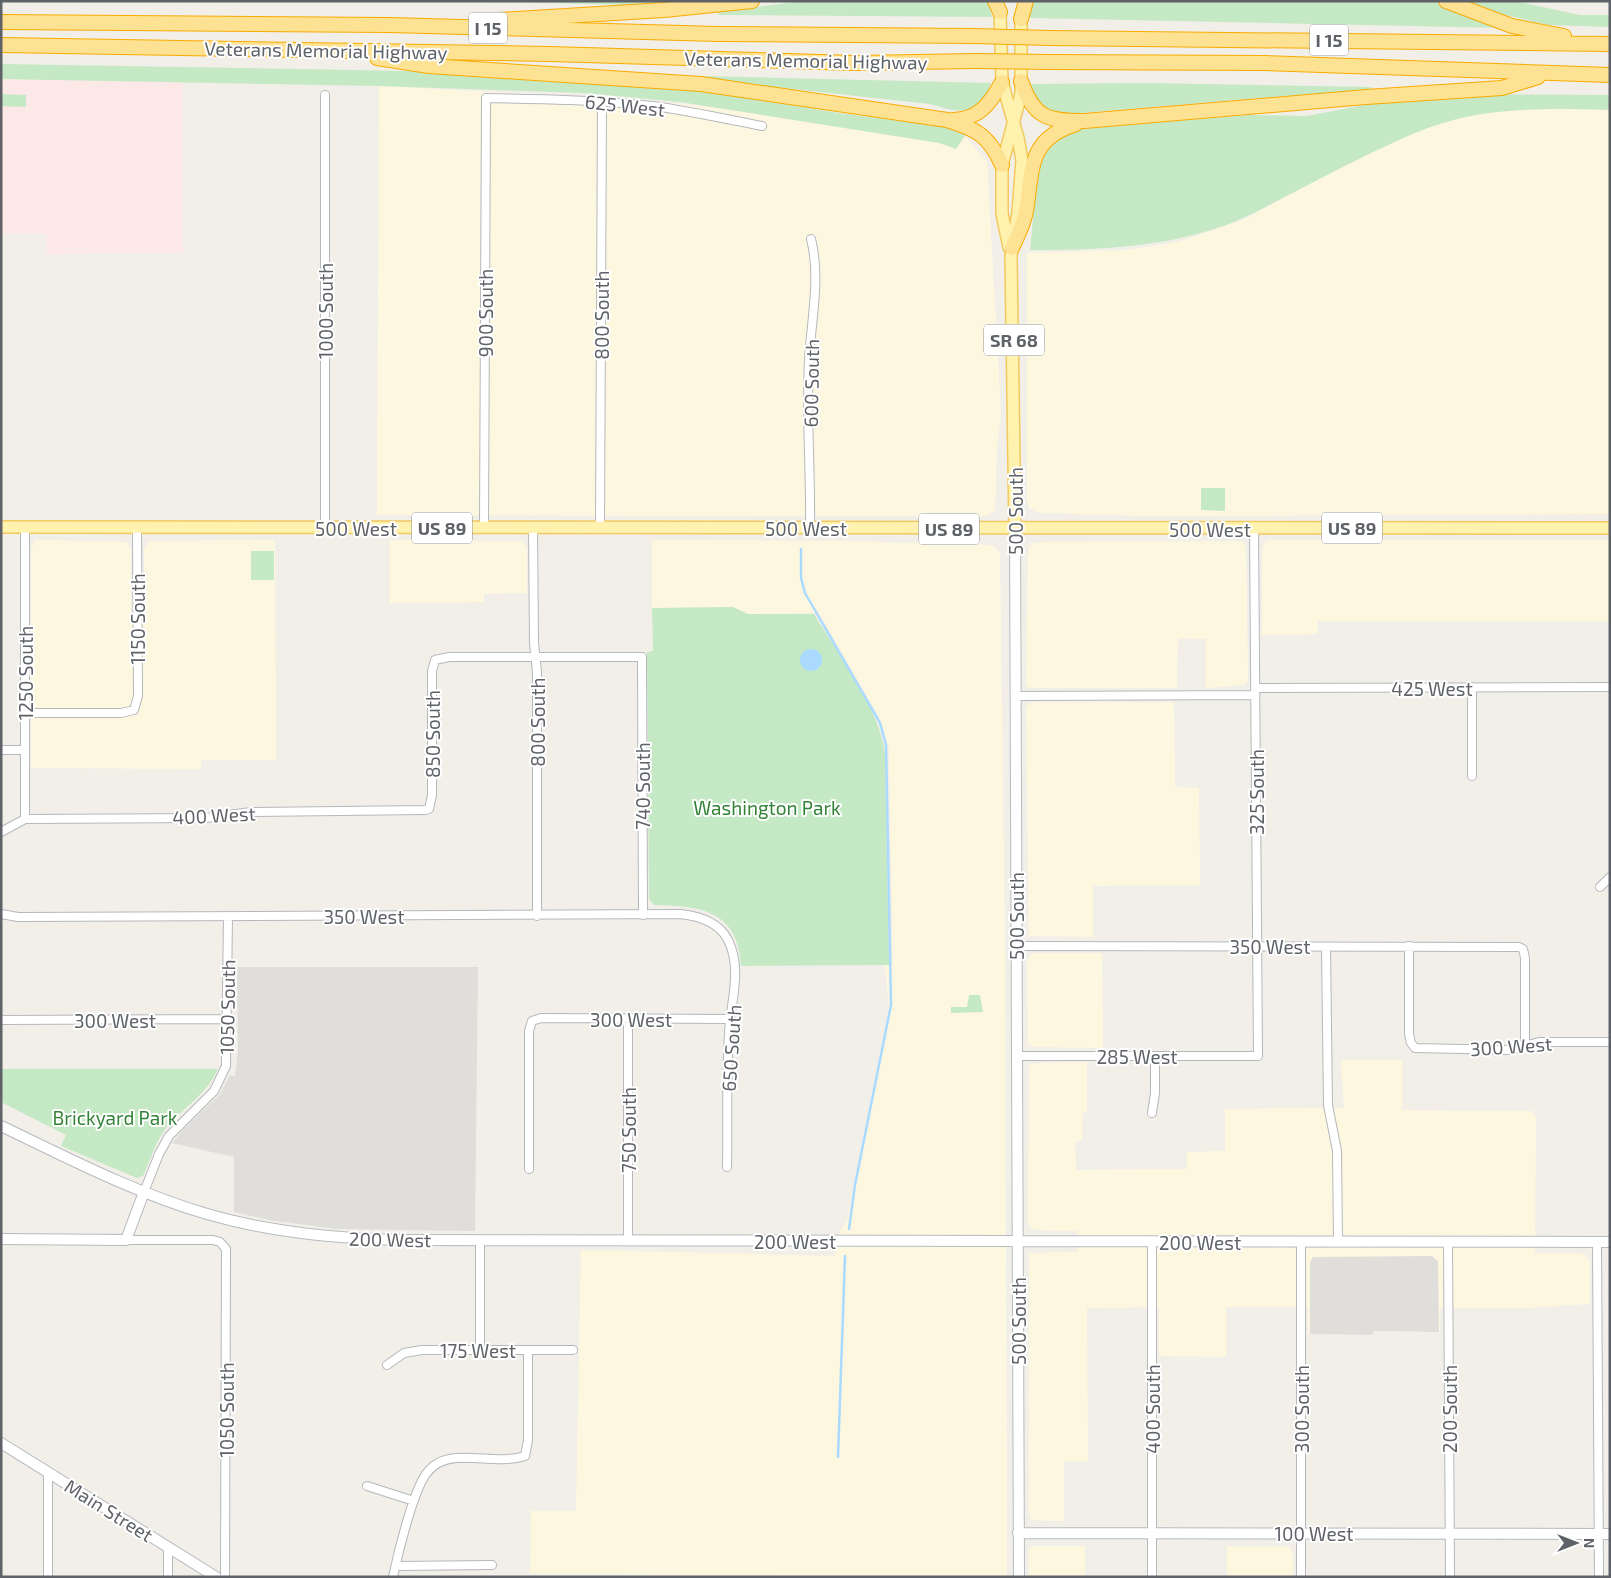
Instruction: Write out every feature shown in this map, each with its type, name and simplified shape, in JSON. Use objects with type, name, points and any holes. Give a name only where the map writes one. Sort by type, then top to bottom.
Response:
[{"type":"highway","points":[[388,25],[664,10],[752,1]]},
{"type":"highway","points":[[1021,20],[1026,1]]},
{"type":"highway","points":[[1446,1],[1491,19],[1519,27],[1610,42]]},
{"type":"highway","name":"Veterans Memorial Highway","points":[[1,22],[388,25],[718,34],[1610,42]]},
{"type":"highway","name":"Veterans Memorial Highway","points":[[1,45],[319,49],[855,63],[976,61],[1264,63],[1610,75]]},
{"type":"highway","points":[[319,49],[429,66],[701,84],[947,120],[970,128],[988,139],[1002,165]]},
{"type":"highway","points":[[1021,82],[1029,100],[1041,115],[1059,120],[1084,122],[1366,97],[1502,88],[1551,73]]},
{"type":"highway","points":[[947,120],[966,119],[978,114],[989,103],[1002,82]]},
{"type":"highway","points":[[1012,252],[1026,213],[1032,164],[1036,153],[1058,130],[1084,122]]},
{"type":"main road","name":"500 South","points":[[1012,252],[1002,214],[1002,165],[1021,82],[1021,1]]},
{"type":"main road","name":"500 South","points":[[999,5],[1002,82],[1020,146],[1022,167],[1012,252],[1015,529],[1019,1577]]},
{"type":"main road","name":"500 West","points":[[1,527],[1610,528]]},
{"type":"main road","name":"200 West","points":[[1,1126],[106,1177],[206,1214],[300,1234],[376,1240],[1610,1242]]},
{"type":"main road","points":[[1,1239],[126,1240],[144,1192]]},
{"type":"main road","name":"Main Street","points":[[1,1443],[216,1577]]},
{"type":"main road","name":"100 West","points":[[1018,1533],[1610,1534]]},
{"type":"street","name":"1000 South","points":[[325,95],[325,528]]},
{"type":"street","name":"625 West","points":[[486,98],[602,101],[656,107],[762,126]]},
{"type":"street","name":"900 South","points":[[484,528],[486,98]]},
{"type":"street","name":"800 South","points":[[600,528],[602,101]]},
{"type":"street","name":"600 South","points":[[810,528],[809,360],[814,316],[814,250],[811,239]]},
{"type":"street","name":"1250 South","points":[[24,528],[24,819]]},
{"type":"street","name":"1150 South","points":[[24,713],[121,713],[134,710],[138,696],[137,528]]},
{"type":"street","name":"800 South","points":[[533,528],[536,657],[537,916]]},
{"type":"street","name":"325 South","points":[[1254,529],[1258,1056]]},
{"type":"street","name":"850 South","points":[[429,809],[432,794],[432,671],[435,660],[449,657],[536,657]]},
{"type":"street","name":"740 South","points":[[536,657],[642,657],[643,915]]},
{"type":"street","name":"425 West","points":[[1015,696],[1610,687]]},
{"type":"street","points":[[1472,688],[1472,776]]},
{"type":"street","points":[[1,750],[24,750]]},
{"type":"street","name":"400 West","points":[[1,832],[24,819],[206,818],[251,812],[416,812],[429,809]]},
{"type":"street","points":[[1600,887],[1610,877]]},
{"type":"street","name":"350 West","points":[[1,914],[12,917],[680,914],[700,917],[722,932]]},
{"type":"street","name":"1050 South","points":[[144,1192],[159,1154],[169,1136],[214,1091],[224,1075],[228,1056],[228,916]]},
{"type":"street","name":"650 South","points":[[722,932],[730,946],[734,960],[734,1003],[729,1032],[727,1167]]},
{"type":"street","name":"350 West","points":[[1016,946],[1514,946],[1523,949],[1526,1045]]},
{"type":"street","name":"300 West","points":[[1409,946],[1410,1034],[1412,1046],[1422,1049],[1510,1050],[1539,1042],[1610,1042]]},
{"type":"street","points":[[1326,947],[1328,1105],[1337,1151],[1338,1242]]},
{"type":"street","name":"300 West","points":[[529,1169],[529,1030],[532,1021],[541,1018],[731,1020]]},
{"type":"street","name":"750 South","points":[[628,1019],[628,1240]]},
{"type":"street","name":"300 West","points":[[1,1020],[228,1020]]},
{"type":"street","name":"285 West","points":[[1016,1056],[1258,1056]]},
{"type":"street","points":[[1152,1113],[1155,1093],[1155,1056]]},
{"type":"street","name":"1050 South","points":[[126,1240],[213,1240],[223,1245],[226,1249],[225,1577]]},
{"type":"street","points":[[480,1240],[480,1350]]},
{"type":"street","name":"400 South","points":[[1152,1242],[1152,1577]]},
{"type":"street","name":"300 South","points":[[1300,1242],[1301,1577]]},
{"type":"street","name":"200 South","points":[[1448,1242],[1450,1577]]},
{"type":"street","points":[[1597,1242],[1599,1577]]},
{"type":"street","points":[[393,1577],[414,1501],[421,1482],[430,1469],[439,1462],[454,1458],[510,1458],[525,1456],[528,1440],[528,1350]]},
{"type":"street","name":"175 West","points":[[387,1365],[395,1358],[413,1351],[573,1350]]},
{"type":"street","points":[[48,1472],[48,1577]]},
{"type":"street","points":[[367,1486],[414,1501]]},
{"type":"street","points":[[168,1547],[168,1577]]},
{"type":"street","points":[[396,1566],[492,1565]]},
{"type":"shaded area","points":[[1,79],[183,82],[183,253],[47,254],[47,234],[1,233]]},
{"type":"shaded area","points":[[379,86],[647,100],[965,136],[987,162],[1001,413],[997,448],[995,510],[986,516],[377,515]]},
{"type":"shaded area","points":[[1610,102],[1610,514],[1148,516],[1039,513],[1029,508],[1027,499],[1027,253],[1126,250],[1178,242],[1245,219],[1407,132],[1510,104]]},
{"type":"shaded area","points":[[275,540],[276,760],[201,760],[201,769],[31,768],[31,551],[34,541],[127,542],[131,549],[131,612],[144,612],[144,550],[148,541]]},
{"type":"shaded area","points":[[390,540],[523,541],[527,549],[527,593],[484,594],[484,602],[390,603]]},
{"type":"shaded area","points":[[652,540],[842,541],[992,545],[1000,553],[1005,952],[1007,1577],[530,1574],[531,1511],[576,1511],[581,1250],[834,1256],[839,1233],[847,1221],[889,1012],[885,965],[893,965],[889,750],[877,713],[819,613],[748,614],[733,607],[652,608]]},
{"type":"shaded area","points":[[1610,540],[1610,621],[1318,621],[1318,634],[1262,635],[1262,548],[1266,541]]},
{"type":"shaded area","points":[[1240,541],[1244,543],[1246,549],[1248,679],[1245,685],[1206,688],[1206,639],[1178,638],[1177,688],[1031,688],[1026,686],[1028,553],[1030,546],[1035,542]]},
{"type":"shaded area","points":[[1031,702],[1174,702],[1175,787],[1199,788],[1200,885],[1093,886],[1093,937],[1029,936],[1026,707]]},
{"type":"shaded area","points":[[1034,953],[1102,953],[1103,1048],[1034,1047],[1028,1044],[1027,958]]},
{"type":"shaded area","points":[[237,967],[478,967],[475,1231],[336,1229],[269,1220],[234,1212],[234,1157],[172,1143],[220,1094],[230,1075],[235,1076],[238,1051]]},
{"type":"shaded area","points":[[1341,1060],[1402,1060],[1402,1110],[1532,1111],[1536,1116],[1535,1253],[1585,1254],[1590,1261],[1590,1304],[1523,1308],[1440,1308],[1440,1332],[1374,1331],[1372,1335],[1308,1334],[1308,1307],[1226,1307],[1226,1357],[1159,1356],[1159,1307],[1087,1308],[1088,1462],[1064,1461],[1064,1521],[1031,1520],[1029,1514],[1029,1253],[1077,1252],[1077,1231],[1034,1230],[1028,1223],[1029,1066],[1035,1063],[1087,1062],[1087,1112],[1082,1113],[1082,1141],[1075,1141],[1076,1170],[1187,1169],[1187,1152],[1225,1151],[1225,1109],[1344,1108]]},
{"type":"shaded area","points":[[1432,1256],[1438,1261],[1439,1332],[1374,1331],[1372,1335],[1310,1334],[1310,1262],[1313,1257]]},
{"type":"shaded area","points":[[1032,1546],[1085,1546],[1085,1577],[1029,1577],[1029,1550]]},
{"type":"shaded area","points":[[1227,1546],[1290,1547],[1293,1555],[1293,1577],[1227,1577]]},
{"type":"green space","points":[[446,1],[680,1],[632,5]]},
{"type":"green space","points":[[803,1],[989,1],[992,17],[719,15],[717,12]]},
{"type":"green space","points":[[1032,1],[1437,1],[1504,28],[1030,18]]},
{"type":"green space","points":[[1467,1],[1514,1],[1580,15],[1610,15],[1610,27],[1548,25],[1501,14]]},
{"type":"green space","points":[[1,64],[411,71],[714,92],[839,113],[969,130],[956,149],[939,143],[680,102],[583,93],[379,86],[1,79]]},
{"type":"green space","points":[[701,76],[991,83],[980,102],[967,110],[959,111],[930,104],[701,79]]},
{"type":"green space","points":[[1145,83],[1371,87],[1371,89],[1066,114],[1044,109],[1030,90],[1030,84]]},
{"type":"green space","points":[[1,94],[26,95],[26,107],[1,106]]},
{"type":"green space","points":[[1466,94],[1610,95],[1610,110],[1535,109],[1487,113],[1463,118],[1415,133],[1247,216],[1217,228],[1194,235],[1148,244],[1101,248],[1030,250],[1038,167],[1047,146],[1076,129],[1250,115],[1307,116],[1391,100]]},
{"type":"green space","points":[[1201,488],[1225,488],[1225,511],[1201,510]]},
{"type":"green space","points":[[251,551],[274,551],[274,580],[251,580]]},
{"type":"green space","name":"Washington Park","points":[[733,607],[748,614],[814,614],[867,700],[881,737],[885,755],[889,965],[741,966],[738,947],[733,933],[725,922],[701,910],[687,907],[654,905],[649,899],[647,652],[653,651],[652,608]]},
{"type":"green space","points":[[969,995],[980,995],[983,1012],[951,1013],[951,1007],[967,1007]]},
{"type":"green space","name":"Brickyard Park","points":[[1,1069],[218,1069],[202,1093],[167,1127],[156,1145],[143,1176],[137,1178],[61,1146],[66,1135],[1,1102]]},
{"type":"water","points":[[811,649],[819,652],[822,660],[819,668],[811,671],[803,668],[800,660],[803,652]]},
{"type":"waterway","points":[[801,549],[801,578],[805,593],[880,723],[886,745],[891,1005],[855,1185],[849,1229]]},
{"type":"waterway","points":[[838,1457],[845,1256]]}]
